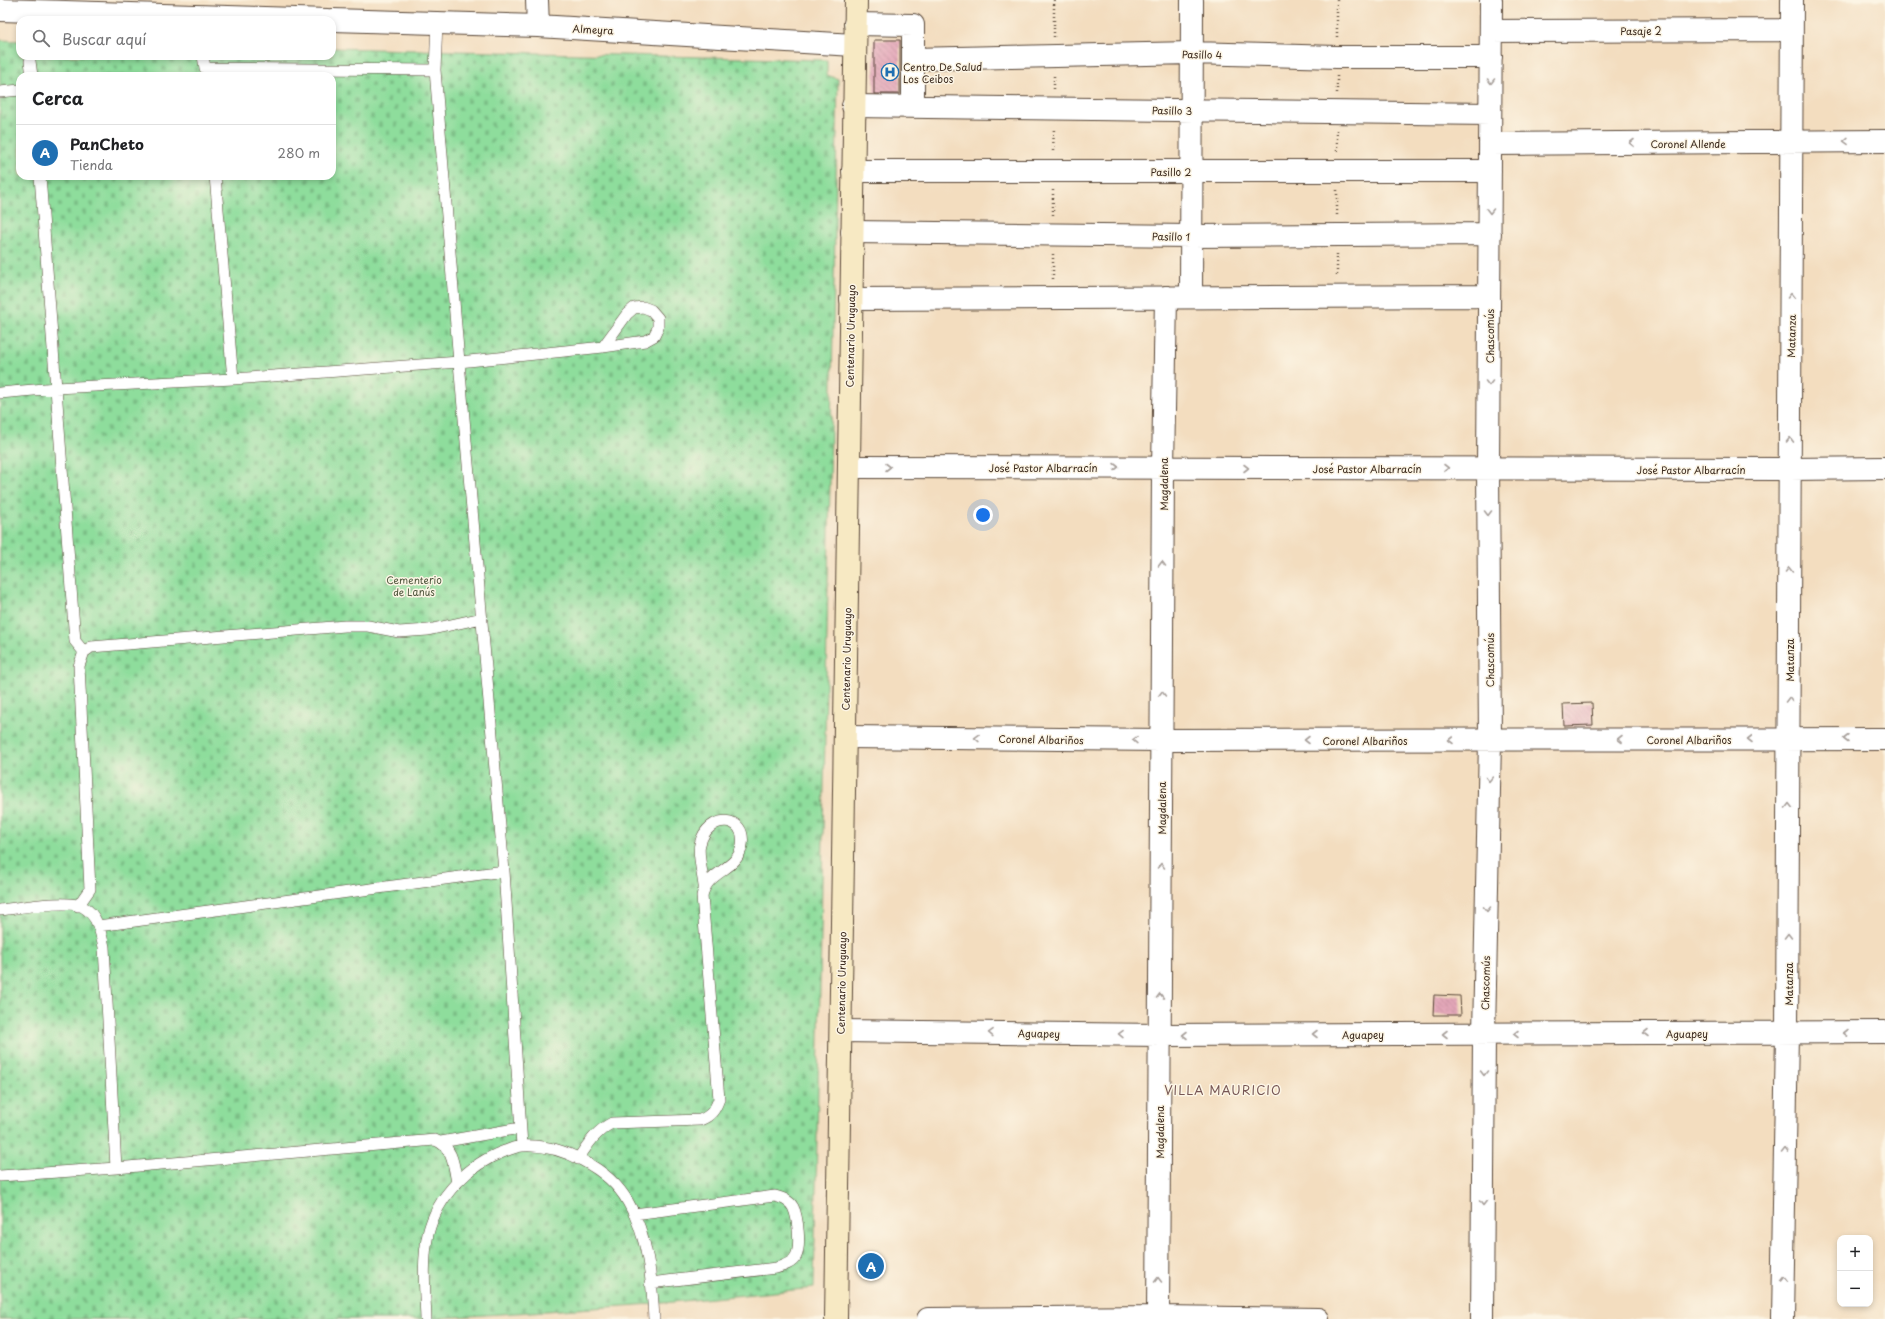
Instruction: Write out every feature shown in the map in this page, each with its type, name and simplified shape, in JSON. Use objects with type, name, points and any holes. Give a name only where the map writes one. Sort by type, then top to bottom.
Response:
[{"type":"main road","name":"Centenario Uruguayo","points":[[836,1319],[853,106],[856,0]]},
{"type":"street","points":[[537,0],[538,26]]},
{"type":"street","points":[[1191,298],[1192,0]]},
{"type":"street","name":"Chascomús","points":[[1482,1319],[1484,1034],[1490,740],[1488,468],[1491,0]]},
{"type":"street","name":"Matanza","points":[[1782,1319],[1787,1033],[1792,0]]},
{"type":"street","points":[[0,10],[153,7],[191,16]]},
{"type":"street","name":"Almeyra","points":[[336,20],[855,34],[913,25],[913,59]]},
{"type":"street","name":"Pasaje 2","points":[[1491,31],[1791,30]]},
{"type":"street","name":"Pasillo 4","points":[[913,59],[1191,53],[1337,57],[1491,57]]},
{"type":"street","points":[[913,59],[913,107]]},
{"type":"street","name":"Pasillo 3","points":[[853,106],[1490,114]]},
{"type":"street","name":"Coronel Allende","points":[[1490,144],[1885,140]]},
{"type":"street","name":"Pasillo 2","points":[[853,170],[1490,171]]},
{"type":"street","name":"Pasillo 1","points":[[852,232],[1191,236],[1490,234]]},
{"type":"street","points":[[851,299],[1489,296]]},
{"type":"street","name":"Magdalena","points":[[1158,1318],[1163,468],[1166,298]]},
{"type":"street","name":"José Pastor Albarracín","points":[[848,467],[1885,468]]},
{"type":"street","name":"Coronel Albariños","points":[[845,737],[1162,740],[1885,739]]},
{"type":"street","name":"Aguapey","points":[[841,1031],[1160,1035],[1885,1032]]},
{"type":"street","points":[[928,1319],[1318,1319]]},
{"type":"lane","points":[[437,23],[435,70],[504,871],[522,1146]]},
{"type":"lane","points":[[204,60],[205,72],[435,70]]},
{"type":"lane","points":[[30,61],[31,72]]},
{"type":"lane","points":[[0,92],[16,90]]},
{"type":"lane","points":[[40,180],[75,641],[84,652]]},
{"type":"lane","points":[[215,180],[233,379]]},
{"type":"lane","points":[[0,393],[56,388],[233,379],[459,362],[603,347],[645,341],[654,336],[658,328],[658,318],[651,310],[643,307],[634,308],[627,314],[603,347]]},
{"type":"lane","points":[[78,906],[90,889],[79,666],[84,652],[91,647],[345,626],[368,626],[406,632],[428,630],[482,618]]},
{"type":"lane","points":[[578,1159],[592,1138],[602,1128],[612,1123],[700,1120],[709,1117],[716,1108],[719,1099],[702,896],[704,886],[699,845],[705,830],[711,824],[722,821],[733,823],[740,831],[742,843],[740,854],[729,866],[709,880],[704,886]]},
{"type":"lane","points":[[98,926],[504,871]]},
{"type":"lane","points":[[0,910],[71,903],[83,907],[91,914],[98,926],[104,947],[116,1168]]},
{"type":"lane","points":[[441,1142],[520,1128]]},
{"type":"lane","points":[[0,1176],[116,1168],[435,1140],[441,1142],[448,1149],[452,1157],[457,1183]]},
{"type":"lane","points":[[426,1319],[424,1275],[428,1235],[443,1200],[457,1183],[474,1167],[496,1155],[522,1146],[541,1147],[569,1154],[594,1166],[612,1182],[628,1201],[645,1243],[654,1319]]},
{"type":"lane","points":[[634,1214],[775,1196],[785,1199],[792,1206],[796,1217],[799,1247],[796,1257],[787,1264],[776,1268],[650,1283]]},
{"type":"path","points":[[1053,298],[1054,0]]},
{"type":"path","points":[[1337,0],[1337,297]]},
{"type":"green space","name":"Cementerio de Lanús","points":[[0,40],[16,41],[16,60],[336,60],[336,48],[827,60],[827,75],[838,79],[814,1288],[653,1304],[424,1319],[0,1319]]},
{"type":"building","name":"Centro De Salud Los Ceibos","points":[[874,40],[900,40],[900,94],[874,94]]},
{"type":"building","points":[[1592,703],[1593,725],[1564,726],[1563,704]]},
{"type":"building","points":[[1434,995],[1460,996],[1461,1015],[1433,1015]]},
{"type":"place","name":"Centro De Salud Los Ceibos","points":[[890,72]]},
{"type":"place","name":"PanCheto","points":[[871,1266]]},
{"type":"district","name":"VILLA MAURICIO","points":[[1223,1090]]}]
